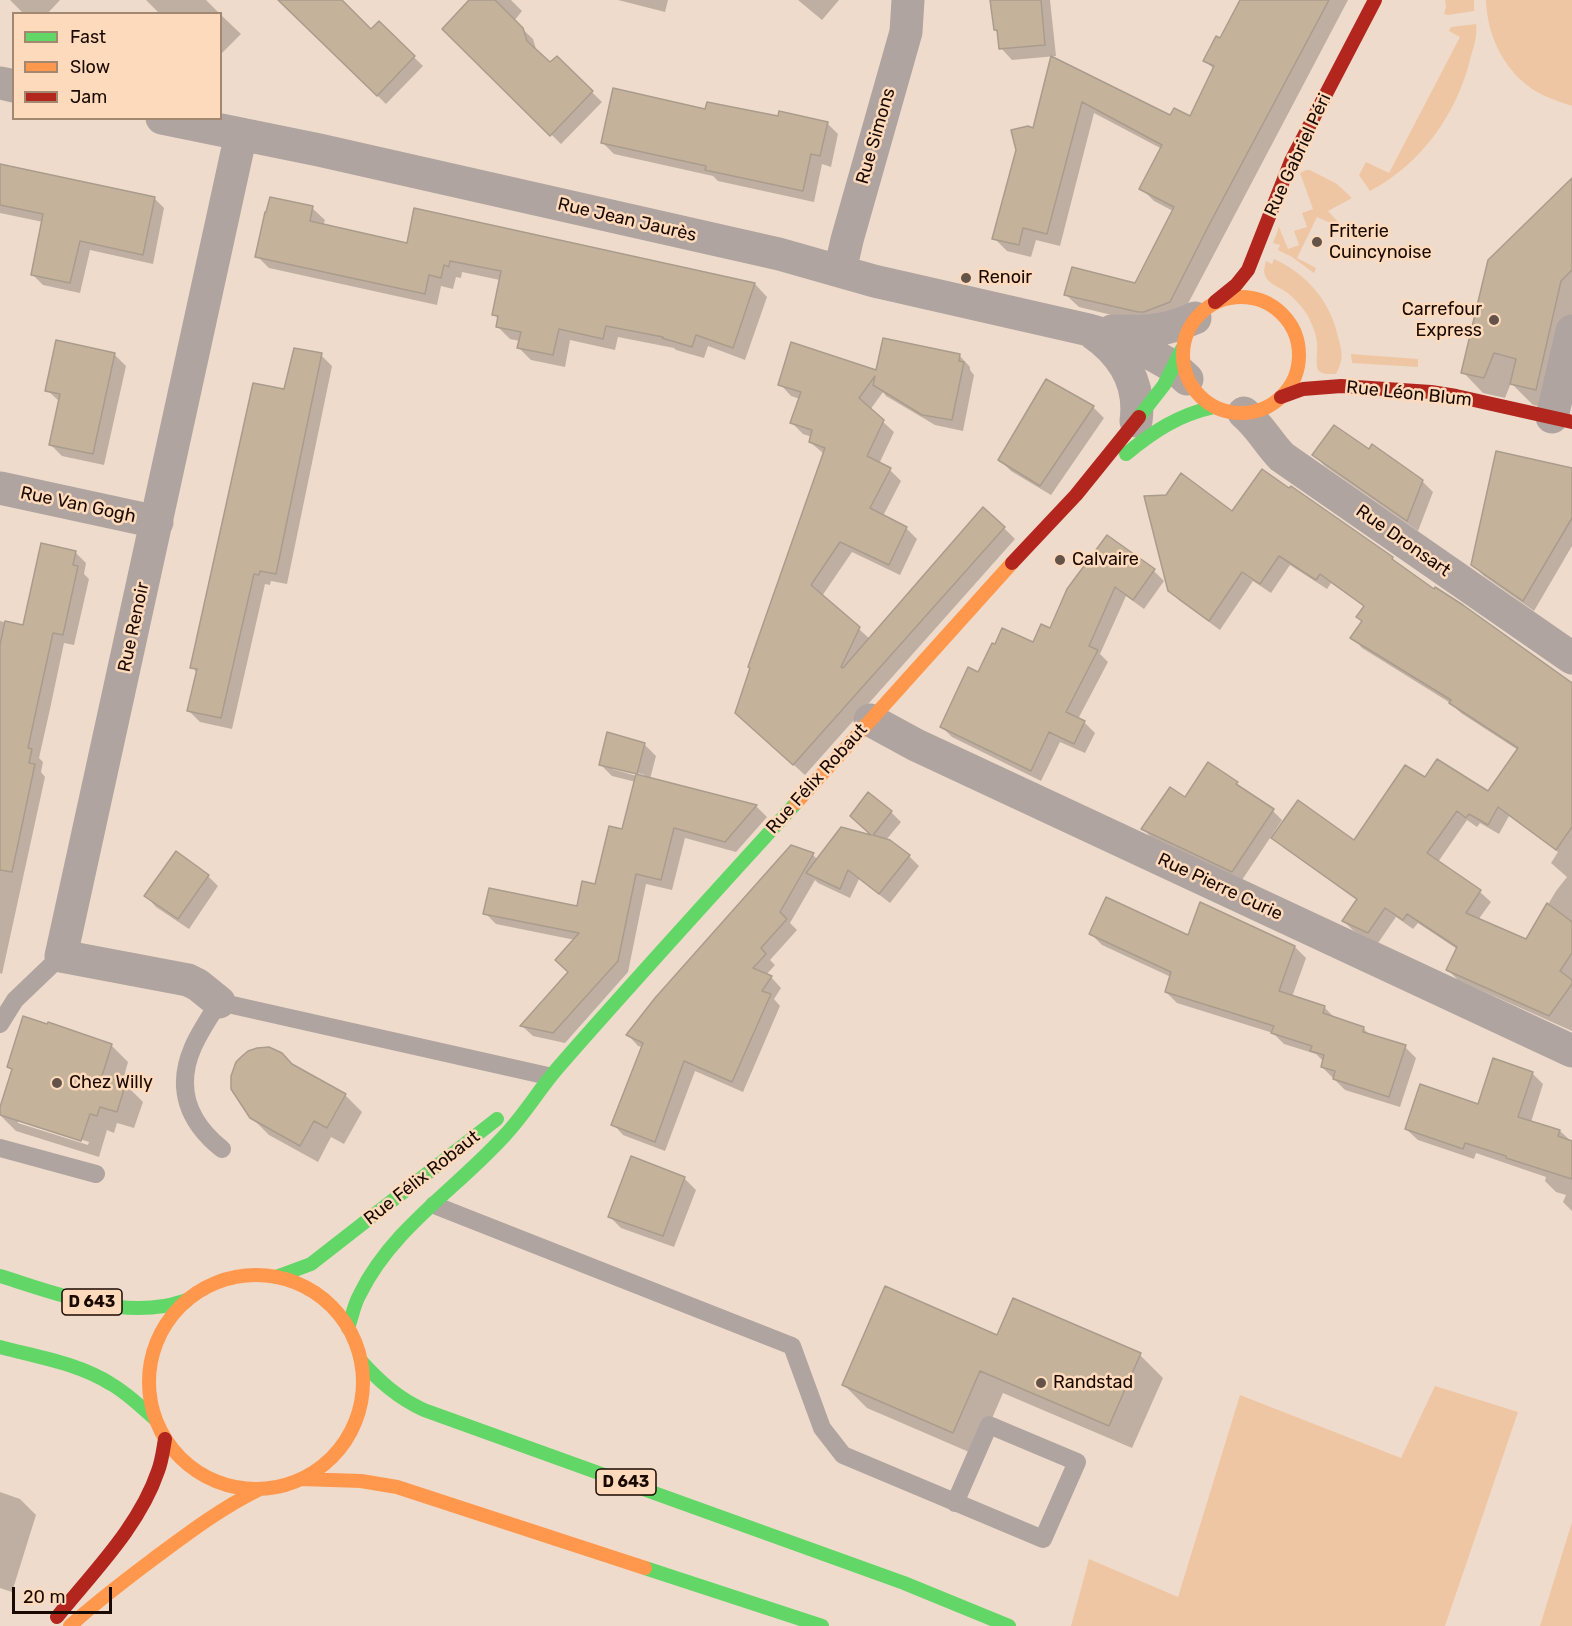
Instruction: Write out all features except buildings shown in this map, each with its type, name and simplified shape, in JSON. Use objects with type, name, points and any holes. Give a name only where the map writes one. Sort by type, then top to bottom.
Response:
[{"type":"main road","name":"Rue Gabriel Péri","points":[[1205,310],[1236,285],[1248,270],[1294,155],[1375,0]]},
{"type":"main road","points":[[1233,297],[1251,297],[1276,308],[1289,321],[1297,338],[1299,356],[1296,374],[1287,390],[1268,407],[1252,412],[1229,410],[1201,398],[1181,365],[1186,333],[1205,310],[1233,297]]},
{"type":"main road","name":"Rue Félix Robaut","points":[[348,1328],[359,1295],[375,1270],[404,1235],[500,1142],[554,1070],[997,579],[1076,495],[1181,365]]},
{"type":"main road","name":"Rue Léon Blum","points":[[1281,397],[1312,387],[1374,388],[1456,396],[1562,419]]},
{"type":"main road","name":"Rue Félix Robaut","points":[[1076,495],[1160,428],[1185,414],[1229,410]]},
{"type":"main road","name":"Rue Félix Robaut","points":[[276,1277],[311,1264],[502,1116],[554,1070]]},
{"type":"main road","points":[[252,1275],[276,1277],[298,1284],[317,1294],[335,1310],[348,1328],[354,1338],[363,1373],[360,1408],[346,1441],[322,1467],[302,1479],[260,1490],[226,1485],[206,1477],[179,1457],[165,1439],[155,1419],[149,1396],[149,1372],[154,1349],[170,1317],[187,1300],[206,1287],[229,1278],[252,1275]]},
{"type":"main road","name":"D 643","points":[[0,1276],[76,1299],[106,1304],[146,1307],[163,1306],[187,1300]]},
{"type":"main road","points":[[0,1347],[73,1367],[104,1380],[120,1389],[155,1419]]},
{"type":"main road","name":"D 643","points":[[361,1361],[390,1391],[424,1410],[904,1583],[1009,1626]]},
{"type":"main road","points":[[50,1626],[108,1555],[142,1507],[158,1472],[165,1439]]},
{"type":"main road","points":[[302,1479],[344,1479],[397,1487],[822,1626]]},
{"type":"main road","points":[[70,1626],[138,1570],[217,1512],[260,1490]]},
{"type":"street","name":"Rue Simons","points":[[840,271],[906,32],[908,0]]},
{"type":"street","name":"Rue Jean Jaurès","points":[[172,120],[319,150],[778,254],[973,304],[1089,330],[1127,341],[1181,365]]},
{"type":"street","name":"Rue Renoir","points":[[61,956],[241,134]]},
{"type":"street","name":"Rue Jean Jaurès","points":[[1089,330],[1149,332],[1177,326],[1205,310]]},
{"type":"street","name":"Rue Jean Jaurès","points":[[1089,330],[1110,347],[1127,370],[1138,401],[1136,422]]},
{"type":"street","points":[[1562,419],[1572,330]]},
{"type":"street","name":"Rue Dronsart","points":[[1229,410],[1258,426],[1282,457],[1572,658]]},
{"type":"street","name":"Rue Van Gogh","points":[[0,488],[157,522]]},
{"type":"street","name":"Rue Pierre Curie","points":[[870,720],[916,745],[1572,1051]]},
{"type":"street","points":[[61,956],[188,980],[219,1002]]},
{"type":"lane","points":[[0,1024],[15,1000],[61,956]]},
{"type":"lane","points":[[222,1149],[198,1125],[191,1112],[186,1096],[185,1080],[187,1064],[194,1045],[219,1002],[554,1070]]},
{"type":"lane","points":[[0,1148],[96,1174]]},
{"type":"lane","points":[[434,1206],[792,1346],[822,1428],[843,1455],[955,1503],[1043,1539],[1077,1462],[989,1425],[955,1503]]},
{"type":"shaded area","points":[[1445,0],[1474,0],[1474,11],[1444,14]]},
{"type":"shaded area","points":[[1486,0],[1572,0],[1572,106],[1537,92],[1516,75],[1507,64],[1494,40]]},
{"type":"shaded area","points":[[1476,24],[1475,42],[1464,80],[1446,118],[1434,136],[1405,167],[1370,191],[1359,175],[1366,162],[1389,173],[1460,37],[1449,31],[1451,27]]},
{"type":"shaded area","points":[[1306,170],[1337,184],[1352,198],[1328,211],[1340,224],[1337,226],[1317,217],[1297,258],[1316,268],[1314,273],[1278,250],[1280,245],[1273,243],[1279,227],[1288,249],[1299,245],[1294,231],[1307,227],[1302,213],[1313,209],[1300,173]]},
{"type":"shaded area","points":[[1274,259],[1307,281],[1316,290],[1330,312],[1341,352],[1341,361],[1336,374],[1318,370],[1316,339],[1308,316],[1293,297],[1272,284],[1267,278],[1264,272],[1266,261],[1272,264]]},
{"type":"shaded area","points":[[1351,354],[1418,359],[1418,367],[1352,363]]},
{"type":"shaded area","points":[[1435,1386],[1518,1412],[1445,1626],[1071,1626],[1089,1559],[1178,1597],[1240,1395],[1401,1458]]},
{"type":"shaded area","points":[[1572,1522],[1572,1626],[1540,1626]]},
{"type":"traffic: fast","points":[[1139,417],[1164,385],[1182,349]]},
{"type":"traffic: fast","points":[[1126,454],[1167,425],[1189,414],[1214,407]]},
{"type":"traffic: fast","points":[[348,1328],[358,1298],[374,1270],[390,1249],[427,1209],[506,1134],[562,1063],[796,803]]},
{"type":"traffic: fast","points":[[276,1277],[311,1264],[497,1119]]},
{"type":"traffic: fast","points":[[0,1276],[60,1295],[102,1305],[143,1308],[187,1300]]},
{"type":"traffic: fast","points":[[0,1347],[57,1361],[98,1377],[134,1400],[155,1419]]},
{"type":"traffic: fast","points":[[361,1361],[390,1389],[424,1410],[904,1583],[1009,1626]]},
{"type":"traffic: fast","points":[[645,1568],[822,1626]]},
{"type":"traffic: slow","points":[[1241,297],[1263,301],[1282,314],[1295,333],[1299,355],[1295,377],[1282,396],[1263,409],[1241,413],[1219,409],[1200,396],[1187,377],[1183,355],[1187,333],[1200,314],[1219,301],[1241,297]]},
{"type":"traffic: slow","points":[[796,803],[1012,563]]},
{"type":"traffic: slow","points":[[245,1275],[267,1275],[287,1279],[307,1287],[332,1306],[351,1331],[359,1351],[363,1382],[359,1413],[351,1433],[332,1458],[307,1477],[287,1485],[267,1489],[245,1489],[225,1485],[205,1477],[173,1450],[161,1433],[153,1413],[149,1393],[149,1371],[153,1351],[161,1331],[188,1299],[205,1287],[225,1279],[245,1275]]},
{"type":"traffic: slow","points":[[301,1479],[361,1481],[397,1487],[645,1568]]},
{"type":"traffic: slow","points":[[70,1626],[110,1592],[191,1531],[260,1489]]},
{"type":"traffic: jam","points":[[1215,302],[1236,285],[1248,270],[1291,161],[1375,0]]},
{"type":"traffic: jam","points":[[1281,397],[1303,389],[1341,386],[1431,392],[1572,422]]},
{"type":"traffic: jam","points":[[1012,563],[1076,495],[1139,417]]},
{"type":"traffic: jam","points":[[57,1617],[114,1548],[139,1511],[150,1492],[159,1467],[165,1439]]},
{"type":"place","name":"Friterie Cuincynoise","points":[[1317,242]]},
{"type":"place","name":"Renoir","points":[[966,278]]},
{"type":"place","name":"Carrefour Express","points":[[1494,320]]},
{"type":"place","name":"Calvaire","points":[[1060,560]]},
{"type":"place","name":"Chez Willy","points":[[57,1083]]},
{"type":"place","name":"Randstad","points":[[1041,1383]]}]
